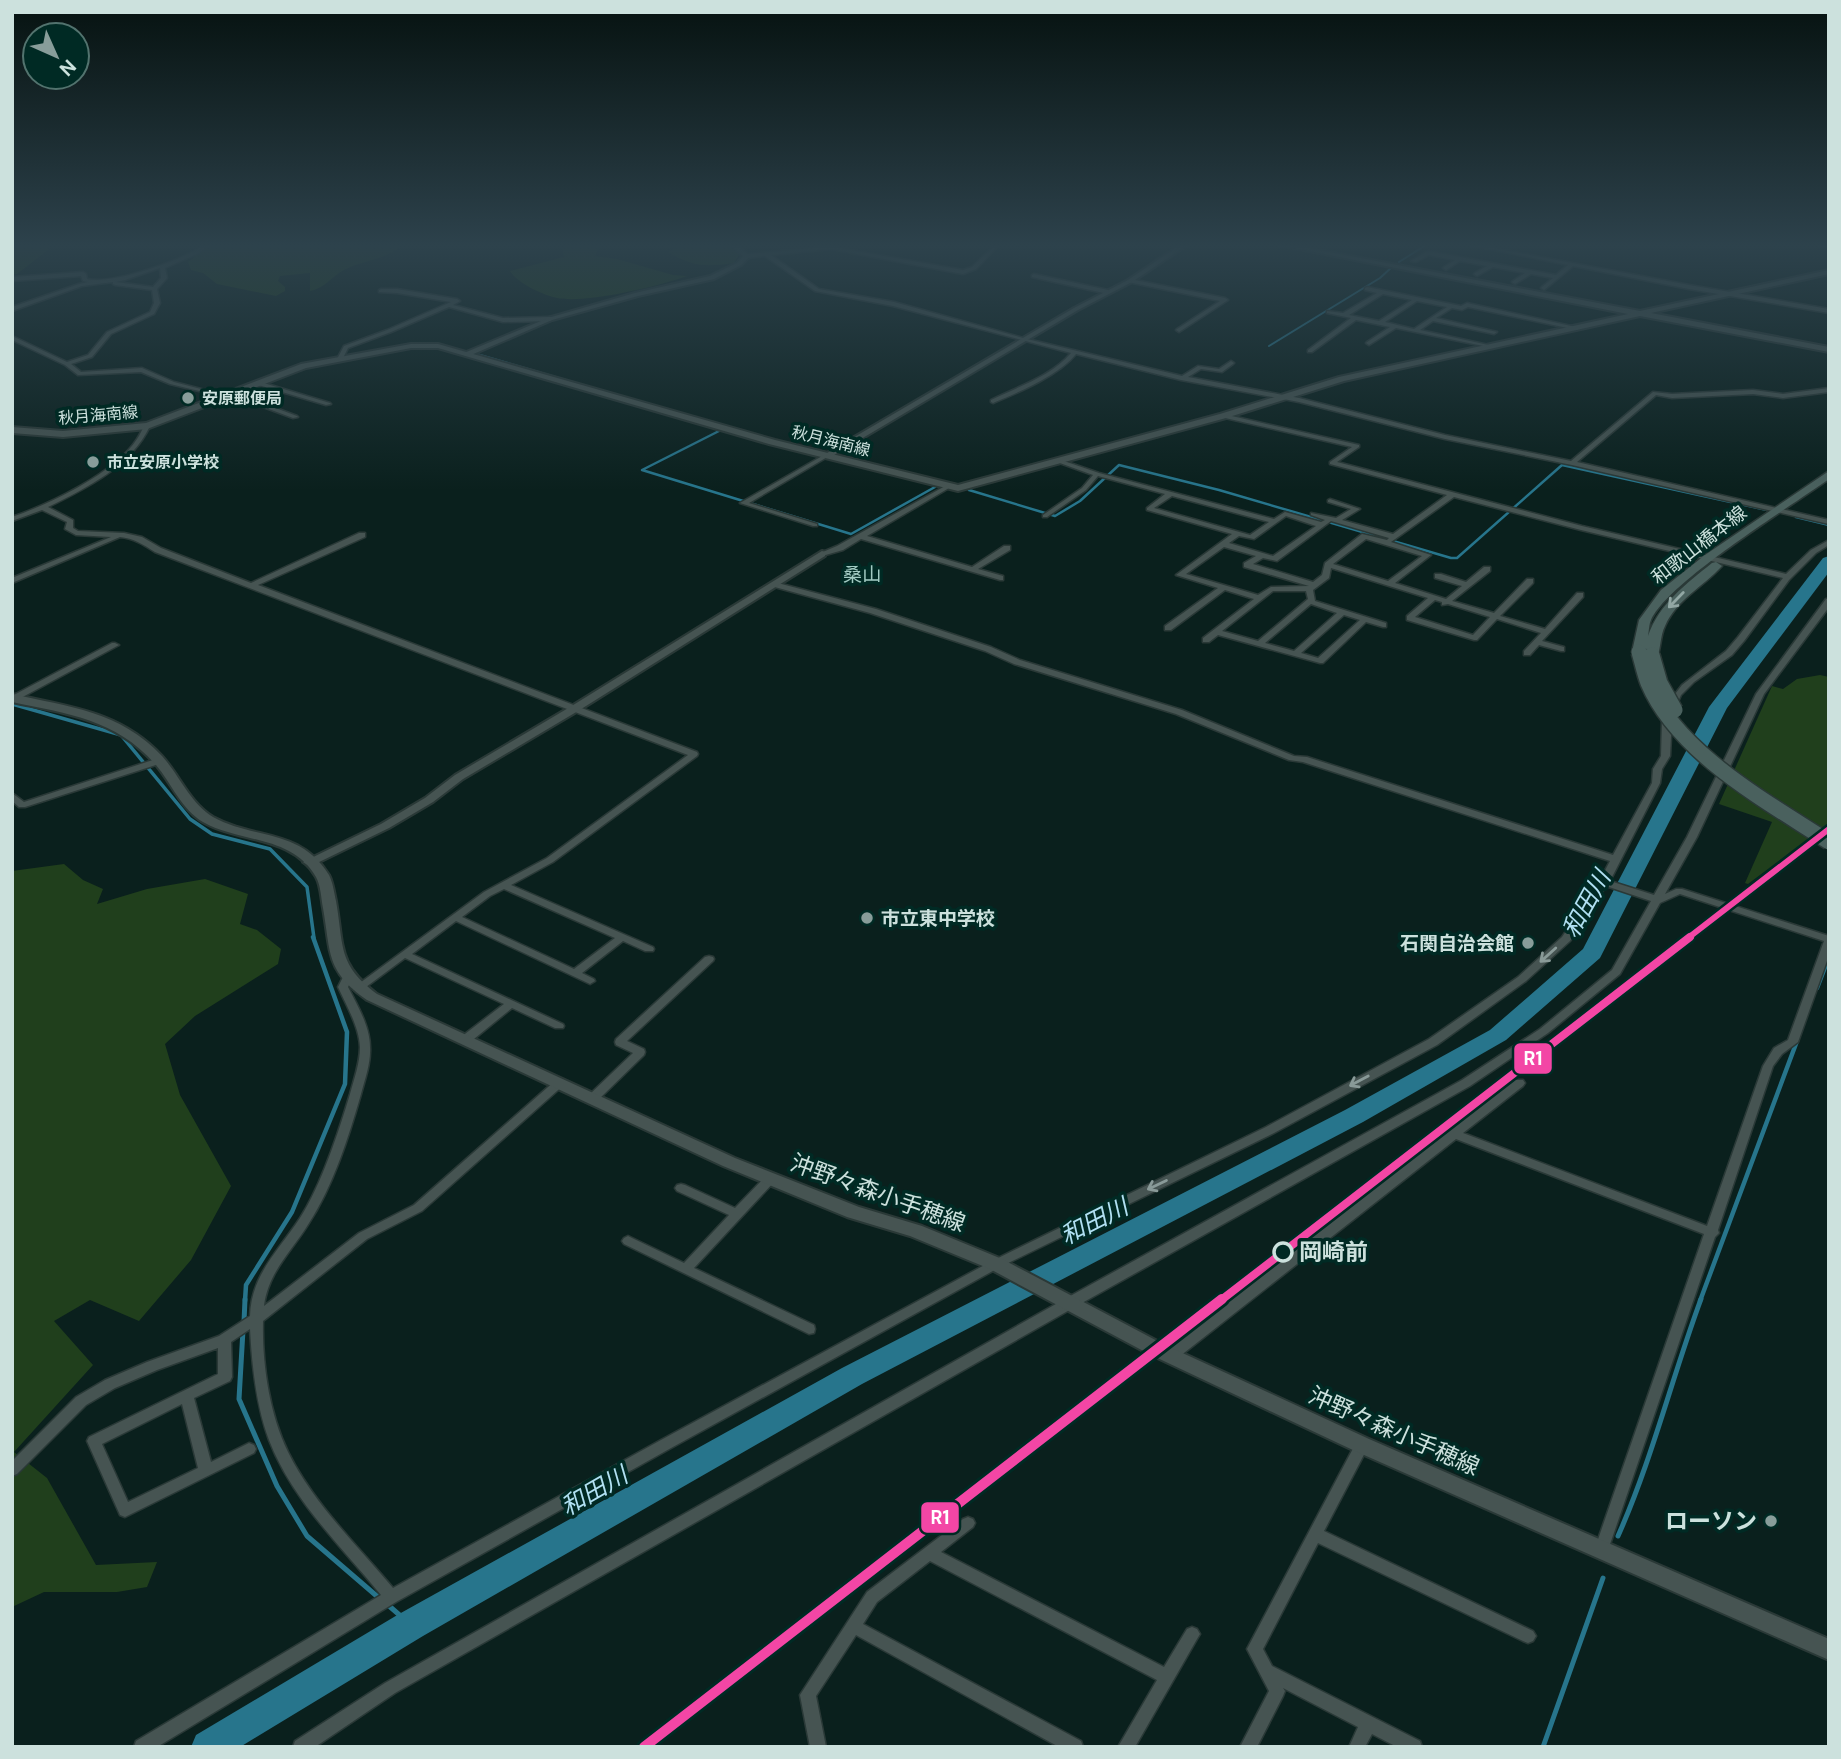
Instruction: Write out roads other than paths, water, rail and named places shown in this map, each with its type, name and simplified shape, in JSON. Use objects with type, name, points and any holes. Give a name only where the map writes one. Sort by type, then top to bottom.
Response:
[{"type":"main road","name":"秋月海南線","points":[[12,430],[63,435],[147,426],[294,369],[425,345],[468,353],[826,456],[947,487],[970,486],[1223,416],[1342,379],[1581,327]]},
{"type":"main road","name":"秋月海南線","points":[[1721,327],[1829,348]]},
{"type":"main road","name":"和歌山橋本線","points":[[1645,653],[1662,617],[1684,592],[1829,474]]},
{"type":"main road","name":"和歌山橋本線","points":[[1829,486],[1709,558],[1665,593],[1649,612],[1642,629],[1644,677],[1653,695],[1679,730],[1730,774],[1829,842]]},
{"type":"main road","points":[[1645,653],[1667,698],[1692,730],[1737,769],[1829,832]]},
{"type":"main road","points":[[13,698],[122,726],[159,761],[187,800],[201,814],[212,821],[280,841],[309,862],[322,876],[340,967],[353,984]]},
{"type":"main road","name":"沖野々森小手穂線","points":[[353,984],[372,997],[729,1163],[853,1212],[916,1231],[1000,1267],[1170,1356],[1362,1445],[1829,1650]]},
{"type":"street","points":[[67,364],[90,356],[108,333],[121,327]]},
{"type":"street","points":[[340,359],[346,347],[395,327]]},
{"type":"street","points":[[468,353],[530,327]]},
{"type":"street","points":[[978,327],[1183,378],[1283,398],[1467,442],[1572,463],[1829,522]]},
{"type":"street","points":[[815,525],[743,503],[1047,327]]},
{"type":"street","points":[[1179,330],[1183,327]]},
{"type":"street","points":[[1310,351],[1343,327]]},
{"type":"street","points":[[1369,344],[1393,327]]},
{"type":"street","points":[[1401,327],[1490,346]]},
{"type":"street","points":[[1416,330],[1420,327]]},
{"type":"street","points":[[1470,327],[1494,332]]},
{"type":"street","points":[[1573,327],[1577,328]]},
{"type":"street","points":[[12,338],[67,364],[80,374],[149,371],[172,383],[226,395],[295,417]]},
{"type":"street","points":[[993,401],[1071,358],[1075,352]]},
{"type":"street","points":[[1183,378],[1200,367],[1220,371],[1231,363]]},
{"type":"street","points":[[257,383],[328,404]]},
{"type":"street","points":[[1572,463],[1655,393],[1672,396],[1753,392],[1783,396],[1829,390]]},
{"type":"street","points":[[1223,416],[1357,446],[1332,463],[1789,577]]},
{"type":"street","points":[[12,519],[44,508],[91,483],[129,451],[146,432],[147,426]]},
{"type":"street","points":[[1059,461],[1170,494],[1275,520]]},
{"type":"street","points":[[1045,516],[1084,489],[1097,474]]},
{"type":"street","points":[[309,862],[396,820],[459,777],[574,709],[822,554],[840,548],[947,487]]},
{"type":"street","points":[[1170,494],[1149,509],[1251,537],[1285,513],[1322,525]]},
{"type":"street","points":[[1206,640],[1275,588],[1312,587],[1325,576],[1328,565],[1365,536],[1391,540],[1452,495]]},
{"type":"street","points":[[1223,544],[1274,559],[1322,525],[1357,509],[1330,501]]},
{"type":"street","points":[[44,508],[65,516],[71,521],[69,530],[76,533],[120,535],[139,539],[158,550],[694,754],[550,860],[503,885],[404,954],[353,984],[343,987],[358,1021],[365,1046],[361,1079],[310,1212],[260,1291],[257,1351],[266,1400],[281,1452],[301,1486],[391,1597]]},
{"type":"street","points":[[1313,514],[1427,555],[1390,584]]},
{"type":"street","points":[[1237,534],[1180,575],[1259,598]]},
{"type":"street","points":[[12,581],[120,535]]},
{"type":"street","points":[[252,584],[362,535]]},
{"type":"street","points":[[860,536],[1000,578]]},
{"type":"street","points":[[142,1747],[391,1597],[1000,1267],[1270,1130],[1433,1042],[1522,979],[1566,939],[1604,882],[1656,783],[1658,766],[1665,758],[1664,732],[1676,696],[1730,653],[1789,577],[1807,557],[1829,542]]},
{"type":"street","points":[[972,570],[1007,548]]},
{"type":"street","points":[[1262,555],[1247,565],[1312,587]]},
{"type":"street","points":[[1328,565],[1546,632]]},
{"type":"street","points":[[1445,603],[1487,569]]},
{"type":"street","points":[[1438,576],[1467,584]]},
{"type":"street","points":[[1432,599],[1410,618],[1474,638],[1530,581]]},
{"type":"street","points":[[774,584],[886,615],[1004,655],[1017,662],[1179,712],[1292,758],[1304,759],[1615,859]]},
{"type":"street","points":[[1259,644],[1311,600],[1312,587]]},
{"type":"street","points":[[1168,628],[1223,588]]},
{"type":"street","points":[[1527,653],[1580,594]]},
{"type":"street","points":[[1311,600],[1383,625]]},
{"type":"street","points":[[301,1747],[390,1688],[1064,1302],[1466,1083],[1544,1031],[1616,972],[1659,900],[1692,837],[1760,694],[1829,601]]},
{"type":"street","points":[[1296,654],[1342,612]]},
{"type":"street","points":[[1217,632],[1321,661],[1365,619]]},
{"type":"street","points":[[1537,642],[1561,649]]},
{"type":"street","points":[[13,698],[115,645]]},
{"type":"street","points":[[12,796],[22,805],[159,761]]},
{"type":"street","points":[[1601,1552],[1713,1233],[1768,1066],[1778,1052],[1793,1042],[1829,939],[1679,891],[1659,900],[1604,882]]},
{"type":"street","points":[[503,885],[649,950]]},
{"type":"street","points":[[455,917],[590,981]]},
{"type":"street","points":[[575,974],[622,937]]},
{"type":"street","points":[[404,954],[559,1027]]},
{"type":"street","points":[[593,1098],[640,1052],[620,1042],[709,959]]},
{"type":"street","points":[[465,1040],[511,1004]]},
{"type":"street","points":[[12,1470],[81,1401],[110,1384],[152,1366],[224,1340],[257,1318],[363,1236],[418,1208],[560,1083]]},
{"type":"street","points":[[1170,1356],[1519,1083]]},
{"type":"street","points":[[1455,1134],[1713,1233]]},
{"type":"street","points":[[685,1269],[770,1179]]},
{"type":"street","points":[[681,1188],[737,1214]]},
{"type":"street","points":[[628,1241],[809,1329]]},
{"type":"street","points":[[224,1340],[225,1377],[94,1441],[125,1511],[249,1449]]},
{"type":"street","points":[[187,1395],[206,1471]]},
{"type":"street","points":[[1248,1747],[1277,1691],[1255,1649],[1362,1445]]},
{"type":"street","points":[[821,1745],[808,1695],[872,1597],[968,1523]]},
{"type":"street","points":[[1315,1534],[1528,1636]]},
{"type":"street","points":[[929,1553],[1167,1677]]},
{"type":"street","points":[[853,1626],[1076,1747]]},
{"type":"street","points":[[1126,1747],[1192,1634]]},
{"type":"street","points":[[1268,1672],[1414,1747]]},
{"type":"street","points":[[1357,1747],[1368,1724]]},
{"type":"waterway","points":[[1269,346],[1300,327]]},
{"type":"waterway","points":[[477,354],[648,404]]},
{"type":"waterway","points":[[719,431],[642,470],[851,534],[935,487]]},
{"type":"waterway","points":[[969,490],[1055,516],[1080,501],[1119,465],[1219,490],[1451,558],[1457,558],[1562,465],[1767,510]]},
{"type":"waterway","points":[[1796,517],[1829,525]]},
{"type":"waterway","name":"和田川","points":[[208,1747],[411,1625],[852,1376],[1354,1116],[1498,1035],[1592,953],[1718,707],[1829,561]]},
{"type":"waterway","points":[[12,704],[121,735],[190,819],[212,834],[270,849],[307,887],[314,938]]},
{"type":"waterway","points":[[245,1301],[246,1285],[292,1212],[345,1084],[347,1032],[313,937]]},
{"type":"waterway","points":[[1817,988],[1829,957]]},
{"type":"waterway","points":[[1700,1301],[1797,1041]]},
{"type":"waterway","points":[[244,1322],[245,1299]]},
{"type":"waterway","points":[[1618,1536],[1641,1478],[1701,1299]]},
{"type":"waterway","points":[[243,1330],[239,1399],[277,1486],[307,1536],[379,1598]]},
{"type":"waterway","points":[[1543,1747],[1603,1578]]},
{"type":"waterway","points":[[388,1605],[411,1625]]},
{"type":"place","name":"安原郵便局","points":[[188,398]]},
{"type":"place","name":"市立安原小学校","points":[[93,462]]},
{"type":"place","name":"市立東中学校","points":[[867,918]]},
{"type":"place","name":"石関自治会館","points":[[1528,943]]},
{"type":"place","name":"岡崎前","points":[[1283,1252]]},
{"type":"place","name":"ローソン","points":[[1771,1521]]},
{"type":"district","name":"桑山","points":[[862,574]]}]
